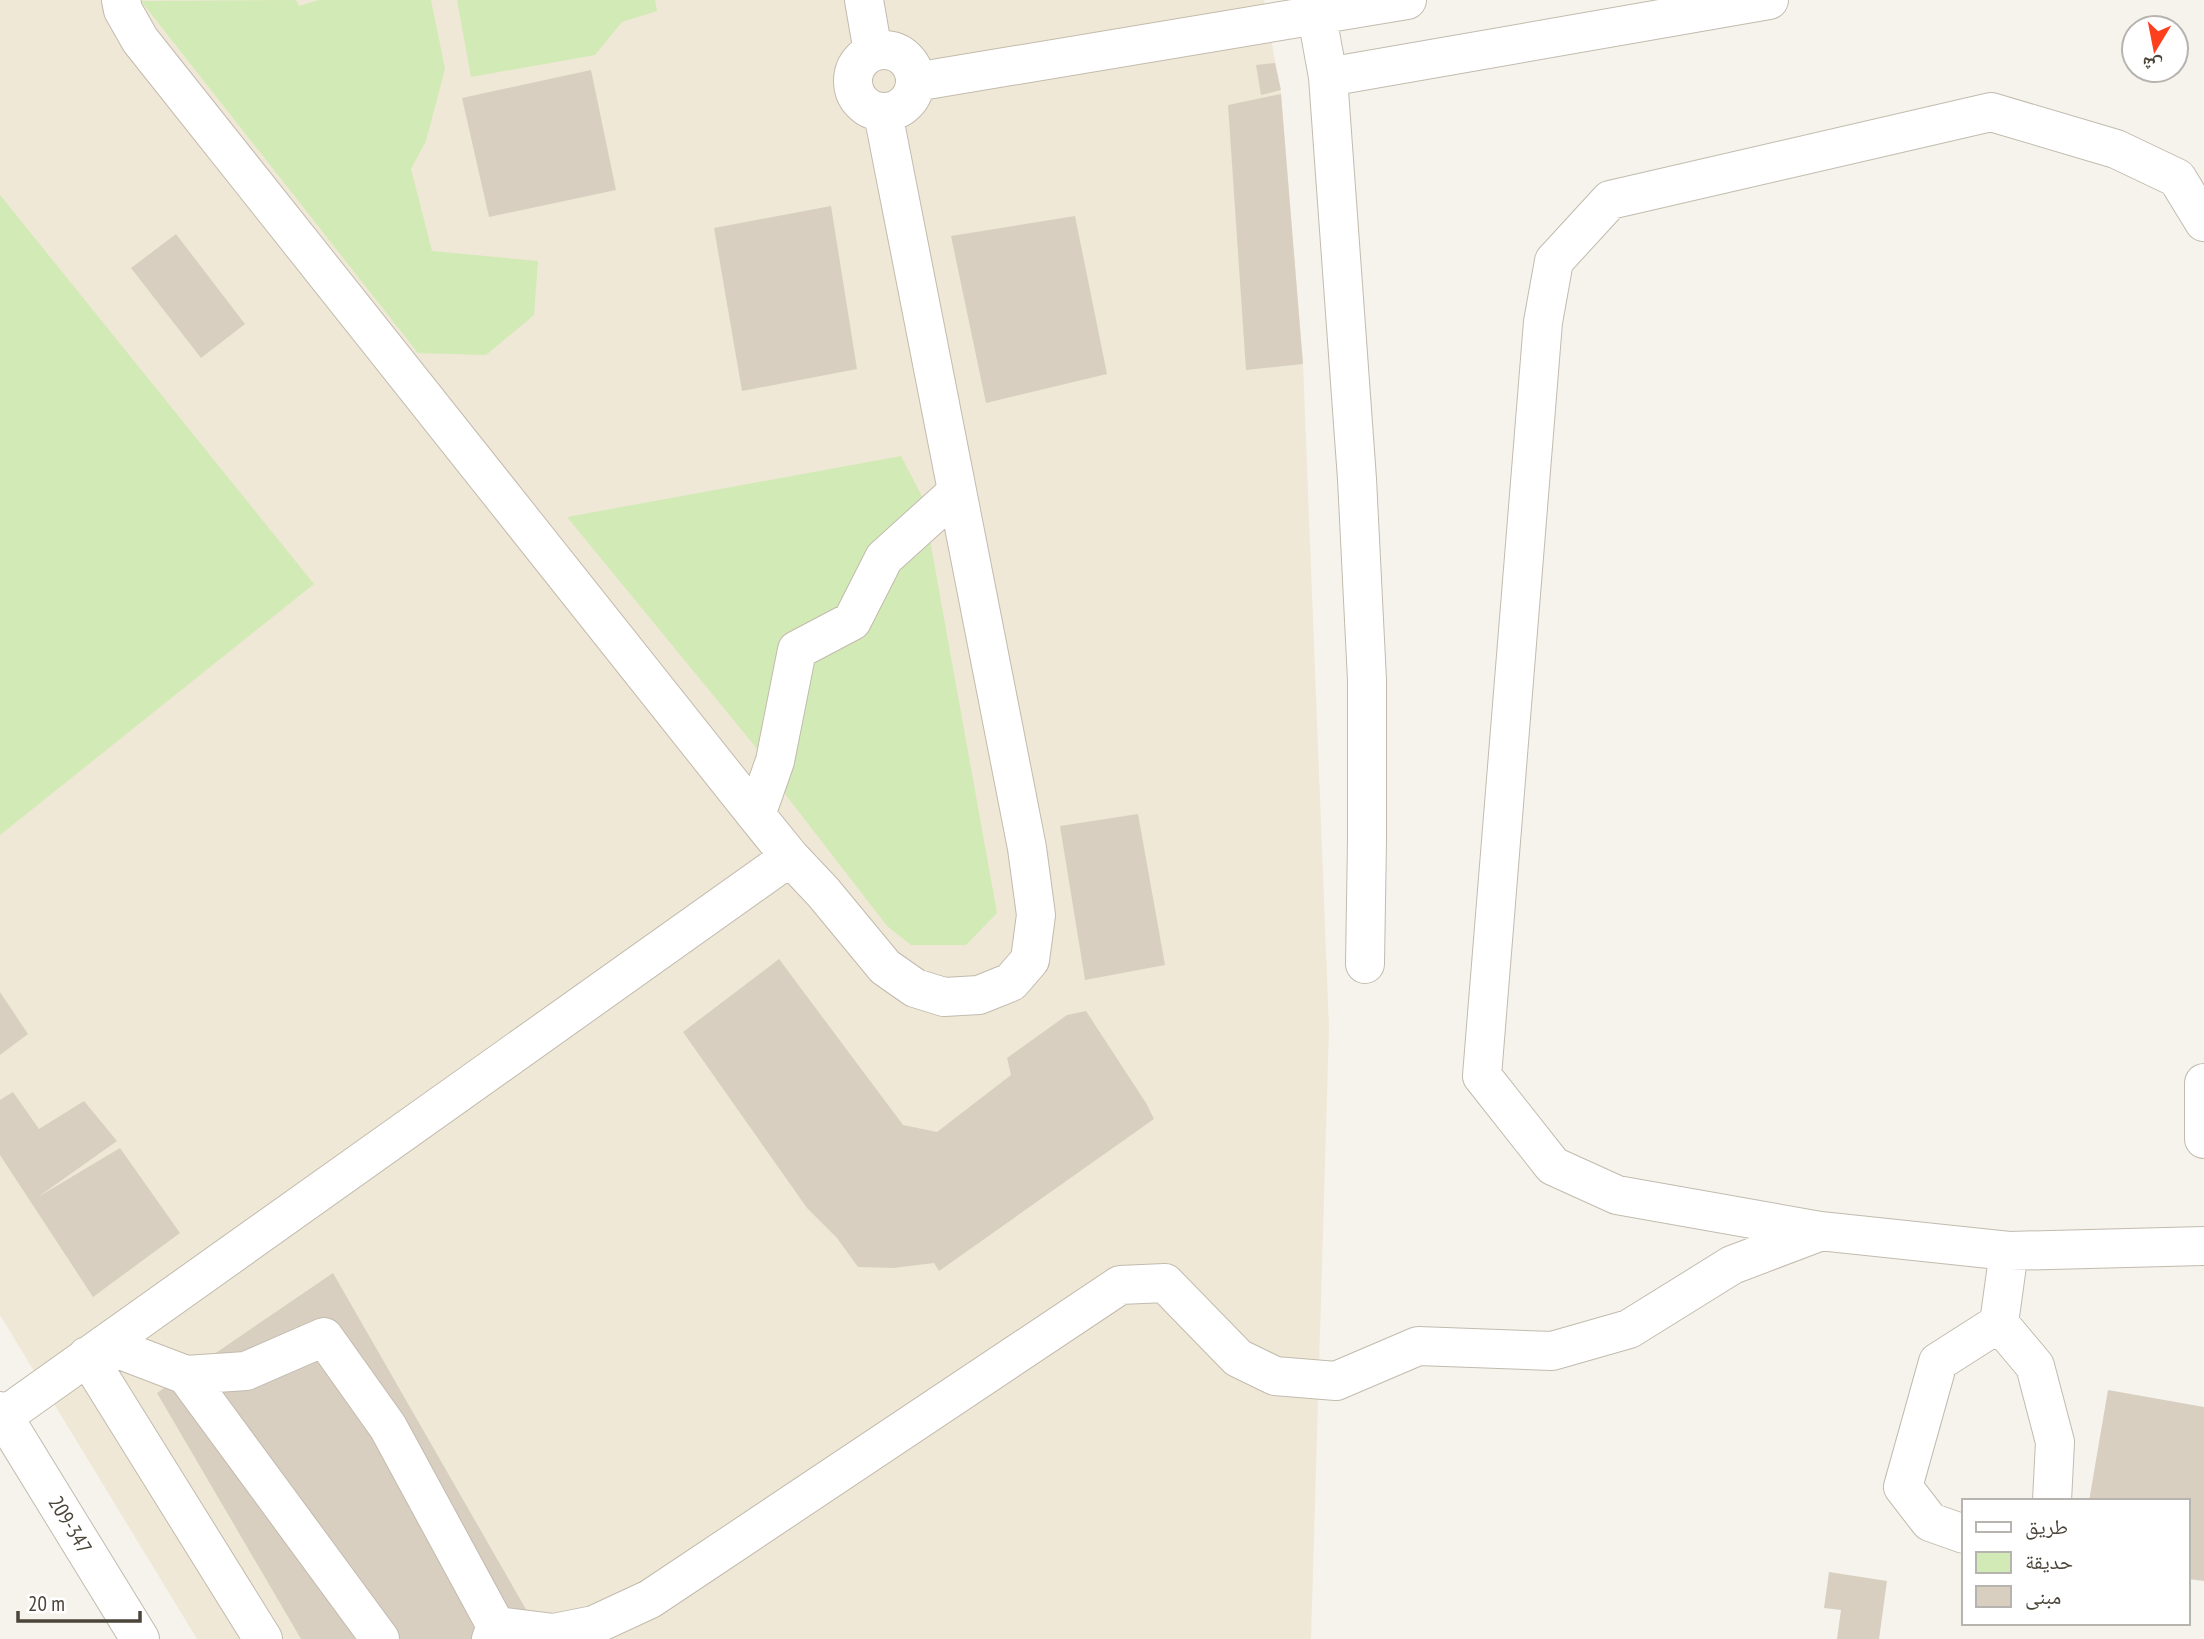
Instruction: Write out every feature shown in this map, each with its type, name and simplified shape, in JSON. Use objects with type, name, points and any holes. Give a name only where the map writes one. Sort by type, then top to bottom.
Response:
[{"type":"street","points":[[121,0],[123,10],[140,40],[790,857],[885,967],[915,988],[944,997],[979,995],[1010,982],[1030,960],[1036,915],[1027,848],[883,113]]},
{"type":"street","points":[[864,0],[873,52]]},
{"type":"street","points":[[915,82],[1316,8],[1407,0]]},
{"type":"street","points":[[1328,77],[1769,0]]},
{"type":"street","points":[[1316,8],[1328,77],[1357,480],[1366,666],[1365,964]]},
{"type":"street","points":[[883,50],[902,56],[914,73],[915,82],[913,92],[901,108],[883,113],[872,111],[863,105],[856,96],[853,76],[856,66],[863,58],[883,50]]},
{"type":"street","points":[[2204,222],[2177,177],[2116,149],[1991,112],[1610,200],[1554,261],[1543,322],[1482,1076],[1553,1166],[1617,1195],[1820,1231],[2009,1251],[2204,1246]]},
{"type":"street","points":[[757,816],[775,761],[797,650],[852,621],[884,558],[957,492]]},
{"type":"street","points":[[1,1415],[790,857]]},
{"type":"street","points":[[2204,1083],[2204,1139]]},
{"type":"street","points":[[96,1350],[186,1375],[246,1371],[324,1337],[388,1427],[494,1632],[554,1633],[594,1625],[650,1599],[1120,1285],[1165,1283],[1238,1358],[1275,1376],[1336,1381],[1418,1346],[1552,1351],[1629,1329],[1732,1265],[1820,1231]]},
{"type":"street","points":[[2009,1251],[1999,1323],[2035,1366],[2055,1442],[2052,1499]]},
{"type":"street","points":[[1962,1533],[1930,1522],[1903,1487],[1938,1362],[1999,1323]]},
{"type":"street","points":[[96,1350],[263,1639]]},
{"type":"street","points":[[186,1375],[380,1639]]},
{"type":"street","name":"209-347","points":[[1,1415],[140,1639]]},
{"type":"shaded area","points":[[0,0],[1264,0],[1281,94],[1303,364],[1329,1028],[1311,1639],[197,1639],[0,1315]]},
{"type":"green space","points":[[296,0],[299,6],[319,0],[431,0],[445,69],[426,141],[411,169],[432,251],[538,261],[534,315],[486,355],[418,353],[141,1]]},
{"type":"green space","points":[[457,0],[655,0],[657,11],[622,22],[595,55],[471,77]]},
{"type":"green space","points":[[0,195],[314,584],[0,835]]},
{"type":"green space","points":[[901,456],[927,506],[846,611],[790,635],[763,756],[567,517]]},
{"type":"green space","points":[[928,529],[997,913],[966,945],[911,945],[887,926],[782,790],[806,657]]},
{"type":"building","points":[[1275,63],[1281,90],[1261,95],[1256,65]]},
{"type":"building","points":[[591,70],[616,190],[489,217],[462,98]]},
{"type":"building","points":[[1281,94],[1303,364],[1246,370],[1228,105]]},
{"type":"building","points":[[831,206],[857,369],[742,391],[714,228]]},
{"type":"building","points":[[1075,216],[1107,374],[986,403],[951,236]]},
{"type":"building","points":[[176,234],[245,324],[201,358],[131,268]]},
{"type":"building","points":[[1138,814],[1165,965],[1085,980],[1060,826]]},
{"type":"building","points":[[779,959],[903,1125],[937,1132],[1011,1075],[1007,1058],[1067,1015],[1086,1011],[1154,1119],[939,1271],[934,1263],[893,1268],[858,1267],[837,1238],[807,1208],[683,1032]]},
{"type":"building","points":[[0,992],[28,1034],[0,1055]]},
{"type":"building","points":[[13,1092],[39,1129],[84,1101],[117,1141],[38,1197],[120,1148],[180,1233],[93,1297],[0,1155],[0,1100]]},
{"type":"building","points":[[333,1273],[543,1639],[301,1639],[157,1393]]},
{"type":"building","points":[[2108,1390],[2204,1407],[2204,1581],[2190,1579],[2190,1499],[2089,1499]]},
{"type":"building","points":[[1829,1572],[1887,1581],[1879,1639],[1837,1639],[1841,1610],[1824,1608]]}]
